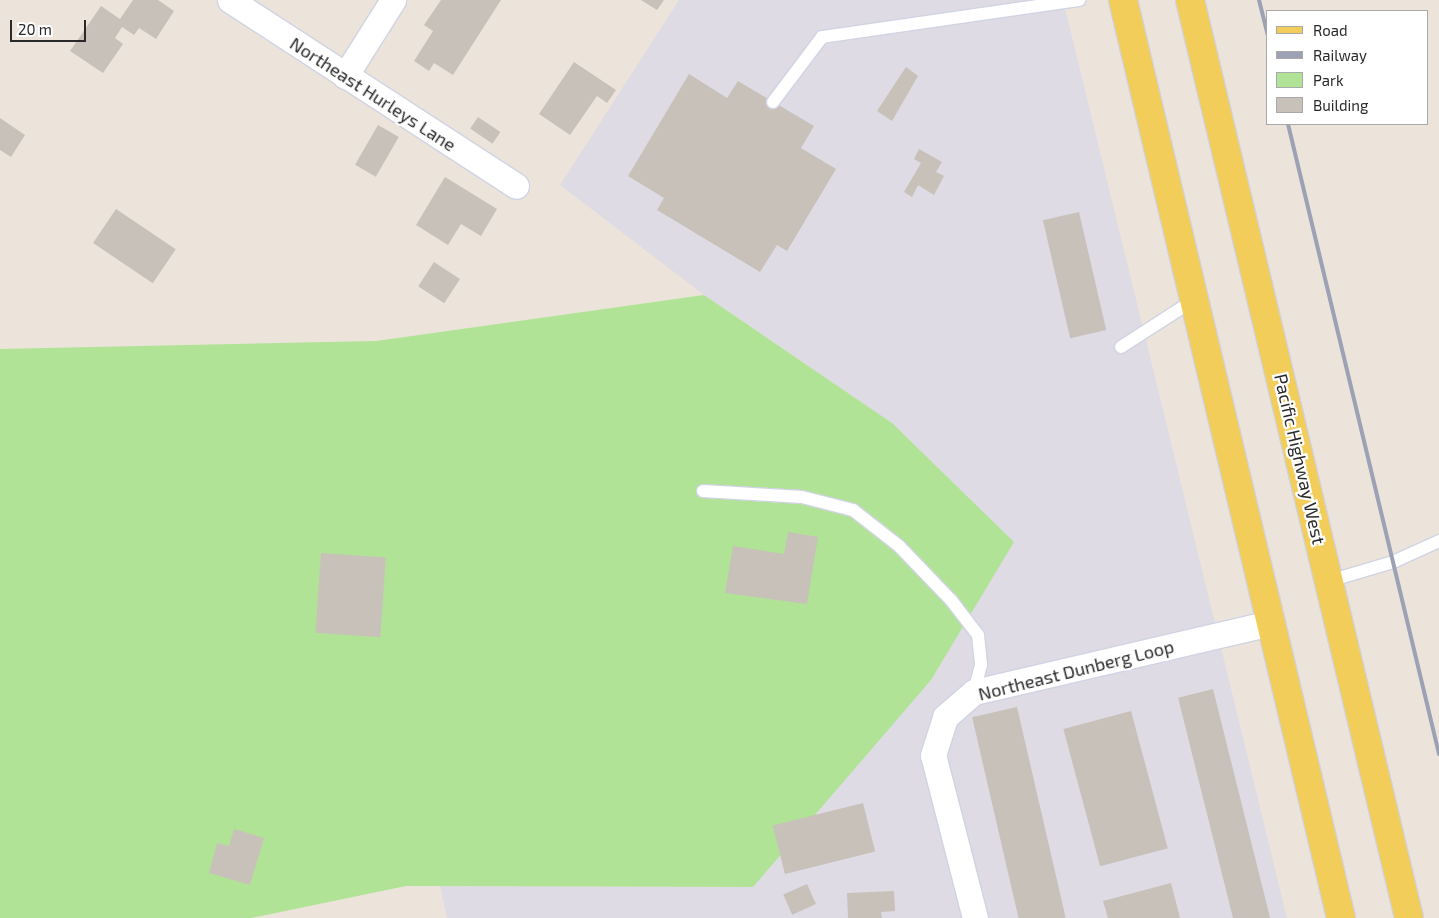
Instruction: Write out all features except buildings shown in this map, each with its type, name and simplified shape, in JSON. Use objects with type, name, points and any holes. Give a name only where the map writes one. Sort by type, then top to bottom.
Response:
[{"type":"main road","points":[[1123,0],[1341,918]]},
{"type":"main road","name":"Pacific Highway West","points":[[1190,0],[1409,918]]},
{"type":"street","name":"Northeast Hurleys Lane","points":[[230,0],[516,186]]},
{"type":"street","points":[[345,76],[393,0]]},
{"type":"street","name":"Northeast Dunberg Loop","points":[[975,918],[934,756],[945,716],[974,692],[1271,623]]},
{"type":"lane","points":[[773,102],[822,36],[1079,0]]},
{"type":"lane","points":[[1122,347],[1194,300]]},
{"type":"lane","points":[[703,491],[802,497],[853,510],[899,546],[950,600],[978,634],[981,665],[974,692]]},
{"type":"lane","points":[[1329,581],[1393,562],[1439,540]]},
{"type":"shaded area","points":[[679,0],[1063,0],[1287,918],[447,918],[440,886],[753,887],[892,423],[704,295],[560,185]]},
{"type":"green space","points":[[704,295],[892,423],[1014,542],[931,680],[753,887],[406,886],[251,918],[0,918],[0,349],[376,341]]},
{"type":"railway","points":[[1259,0],[1266,29]]},
{"type":"railway","points":[[1288,125],[1439,754]]}]
